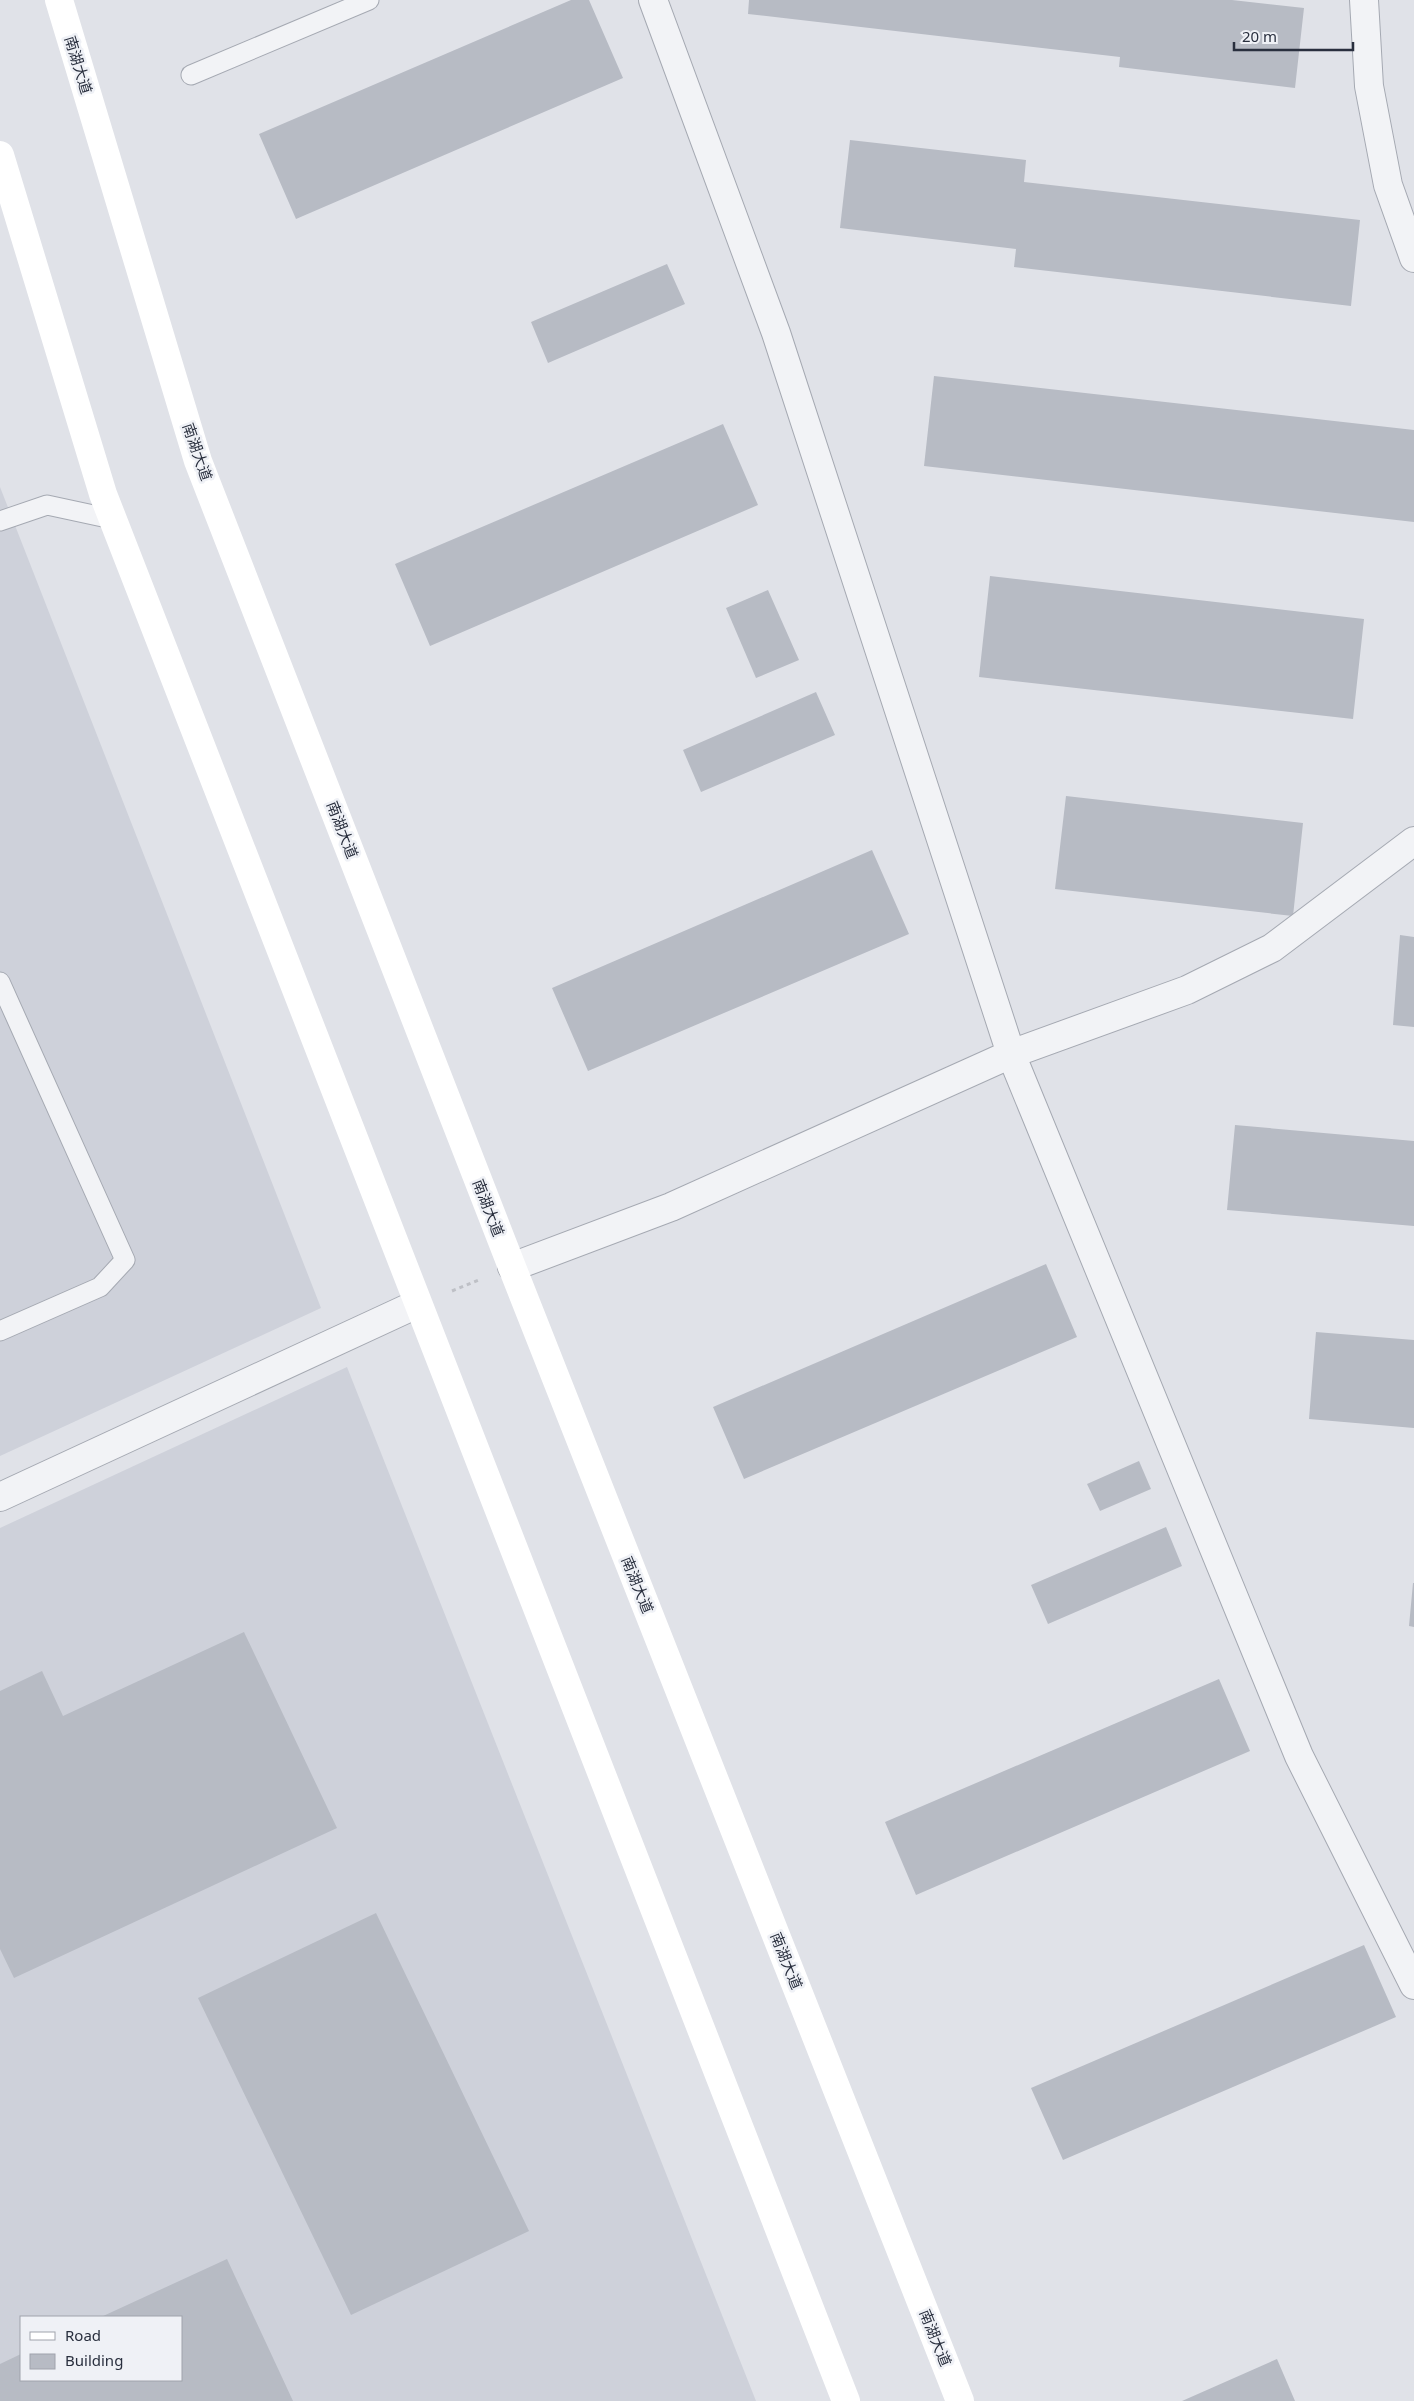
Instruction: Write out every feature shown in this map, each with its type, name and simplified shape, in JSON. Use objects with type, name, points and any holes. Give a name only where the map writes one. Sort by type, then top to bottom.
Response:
[{"type":"main road","name":"南湖大道","points":[[59,0],[198,461],[512,1267],[960,2401]]},
{"type":"main road","points":[[0,155],[112,519],[846,2401]]},
{"type":"street","points":[[653,0],[776,333],[1011,1054],[1299,1756],[1414,1985]]},
{"type":"street","points":[[1364,0],[1369,86],[1386,176],[1414,258]]},
{"type":"street","points":[[512,1267],[671,1207],[1011,1054],[1186,990],[1272,948],[1414,841]]},
{"type":"street","points":[[0,1497],[417,1304]]},
{"type":"lane","points":[[191,75],[369,0]]},
{"type":"lane","points":[[0,521],[47,505],[112,519]]},
{"type":"lane","points":[[0,982],[125,1260],[100,1287],[0,1331]]},
{"type":"path","points":[[417,1304],[512,1267]]},
{"type":"shaded area","points":[[0,487],[321,1308],[0,1456]]},
{"type":"shaded area","points":[[347,1367],[756,2401],[0,2401],[0,1528]]},
{"type":"building","points":[[571,0],[589,0],[623,78],[296,219],[259,134]]},
{"type":"building","points":[[749,0],[1232,0],[1304,8],[1295,88],[1119,67],[1120,57],[748,14]]},
{"type":"building","points":[[850,140],[1026,160],[1024,182],[1360,220],[1351,306],[1014,267],[1016,249],[840,228]]},
{"type":"building","points":[[667,264],[685,304],[548,363],[531,322]]},
{"type":"building","points":[[934,376],[1414,430],[1414,522],[924,466]]},
{"type":"building","points":[[723,424],[758,505],[430,646],[395,564]]},
{"type":"building","points":[[990,576],[1364,619],[1353,719],[979,677]]},
{"type":"building","points":[[768,590],[799,660],[756,678],[726,608]]},
{"type":"building","points":[[816,692],[835,735],[701,792],[683,750]]},
{"type":"building","points":[[1066,796],[1303,823],[1293,916],[1055,889]]},
{"type":"building","points":[[872,850],[909,934],[588,1071],[552,988]]},
{"type":"building","points":[[1400,935],[1414,937],[1414,1027],[1393,1025]]},
{"type":"building","points":[[1235,1125],[1414,1141],[1414,1226],[1227,1210]]},
{"type":"building","points":[[1046,1264],[1077,1337],[744,1479],[713,1407]]},
{"type":"building","points":[[1316,1332],[1414,1340],[1414,1428],[1309,1419]]},
{"type":"building","points":[[1139,1461],[1151,1489],[1100,1511],[1087,1484]]},
{"type":"building","points":[[1166,1527],[1182,1566],[1048,1624],[1031,1585]]},
{"type":"building","points":[[1414,1583],[1414,1627],[1409,1626]]},
{"type":"building","points":[[244,1632],[337,1828],[14,1978],[0,1949],[0,1691],[42,1671],[63,1716]]},
{"type":"building","points":[[1219,1679],[1250,1751],[916,1895],[885,1822]]},
{"type":"building","points":[[376,1913],[529,2231],[351,2315],[198,1998]]},
{"type":"building","points":[[1364,1945],[1396,2017],[1063,2160],[1031,2088]]},
{"type":"building","points":[[227,2259],[293,2401],[0,2401],[0,2364],[20,2354],[20,2381],[182,2381],[182,2316],[103,2316]]},
{"type":"building","points":[[1277,2359],[1295,2401],[1182,2401]]}]
